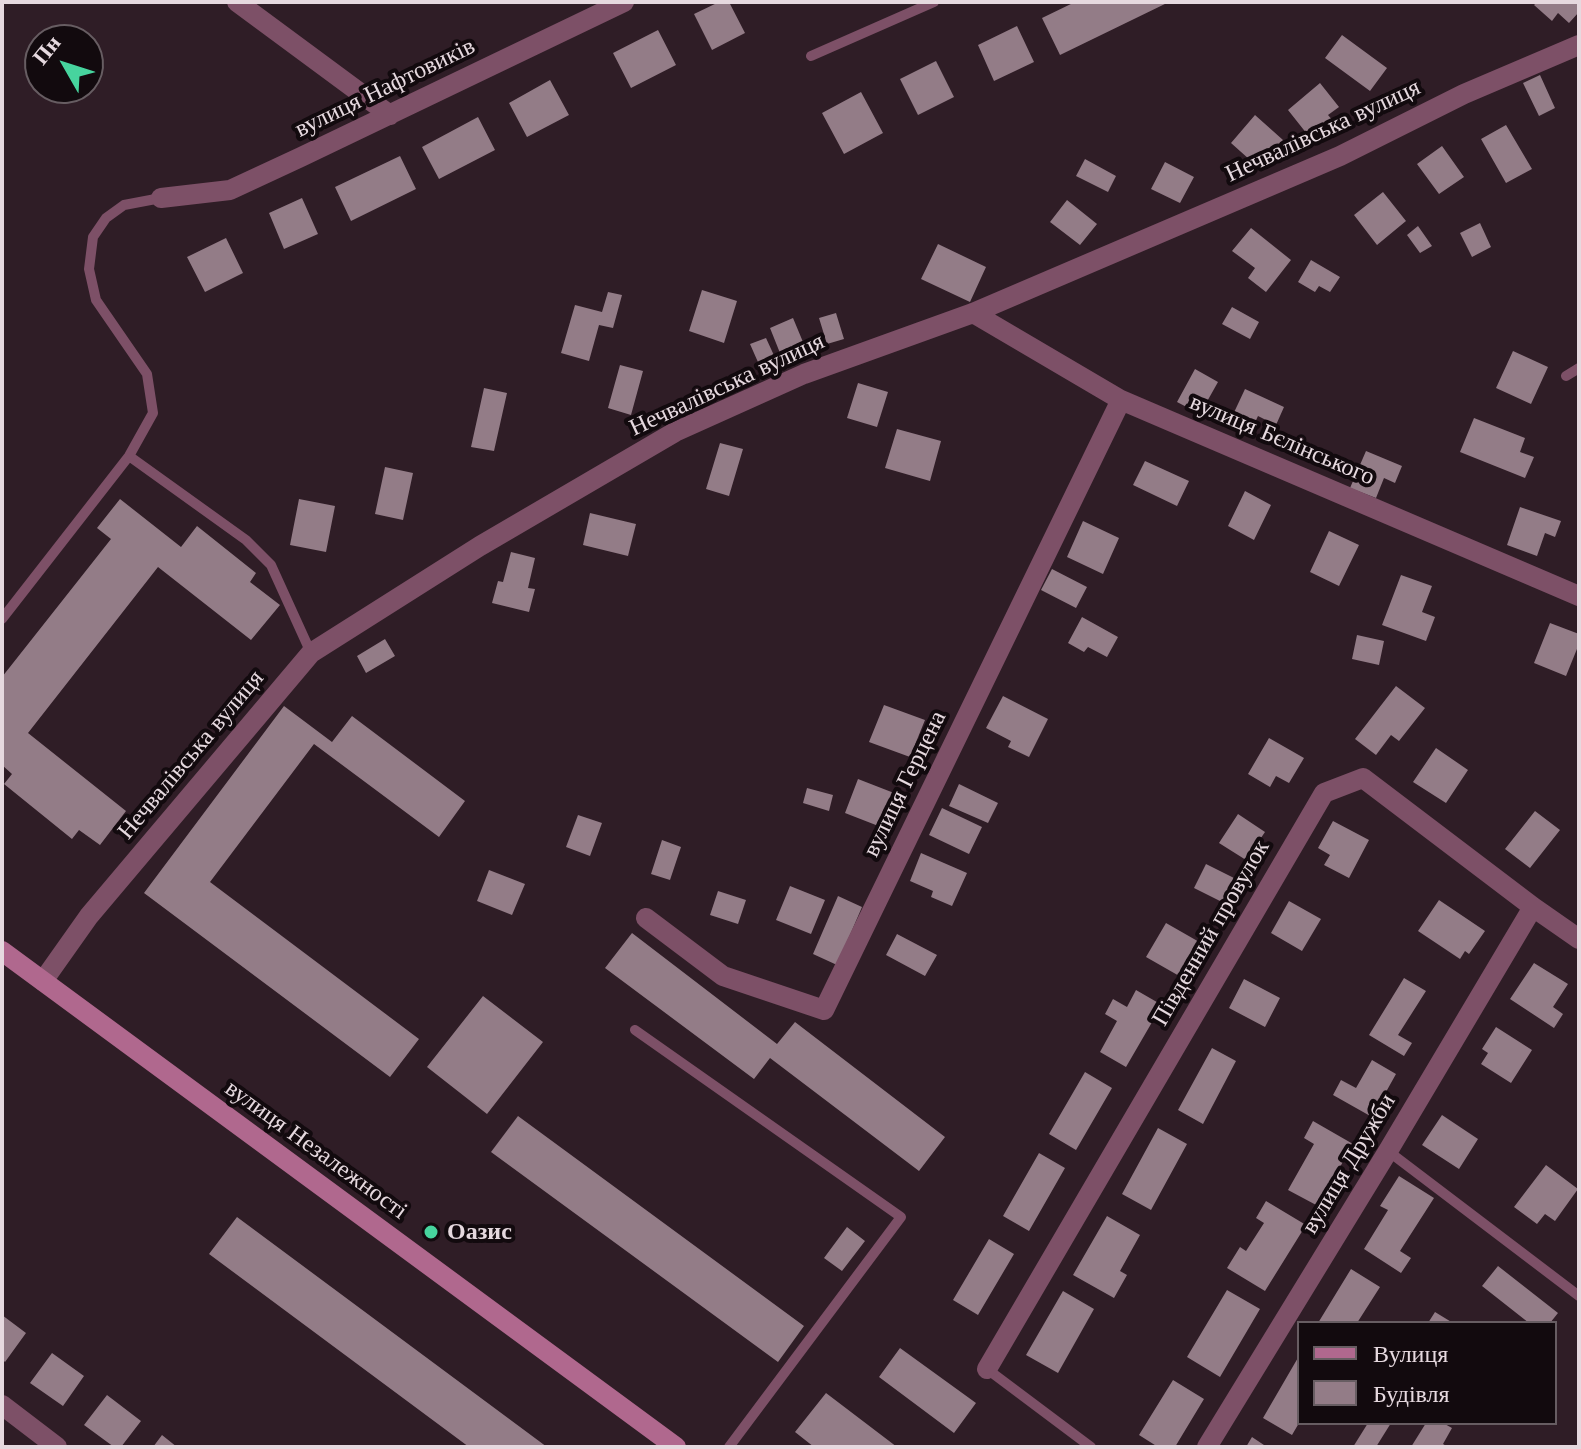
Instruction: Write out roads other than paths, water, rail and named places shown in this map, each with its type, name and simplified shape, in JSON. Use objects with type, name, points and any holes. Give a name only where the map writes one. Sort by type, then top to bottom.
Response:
[{"type":"street","points":[[237,2],[390,115]]},
{"type":"street","name":"вулиця Нафтовиків","points":[[161,198],[230,190],[624,2]]},
{"type":"street","name":"Нечвалівська вулиця","points":[[43,981],[89,916],[311,653],[480,546],[675,432],[804,374],[973,313],[1340,156],[1464,94],[1579,45]]},
{"type":"street","name":"вулиця Бєлінського","points":[[973,313],[1121,400],[1579,596]]},
{"type":"street","name":"вулиця Герцена","points":[[646,918],[723,976],[824,1010],[1121,400]]},
{"type":"street","name":"Південний провулок","points":[[987,1369],[1324,793],[1363,778],[1579,939]]},
{"type":"street","name":"вулиця Дружби","points":[[1207,1447],[1533,907]]},
{"type":"street","name":"вулиця Незалежності","points":[[2,951],[676,1447]]},
{"type":"street","points":[[2,1405],[57,1447]]},
{"type":"lane","points":[[811,56],[934,2]]},
{"type":"lane","points":[[2,619],[129,456],[153,413],[147,374],[96,300],[89,269],[93,237],[106,218],[124,205],[161,198]]},
{"type":"lane","points":[[1566,376],[1579,368]]},
{"type":"lane","points":[[129,456],[246,540],[271,565],[311,653]]},
{"type":"lane","points":[[635,1030],[901,1217],[729,1447]]},
{"type":"lane","points":[[1388,1151],[1579,1296]]},
{"type":"lane","points":[[987,1369],[1091,1447]]},
{"type":"place","name":"Оазис","points":[[431,1232]]}]
